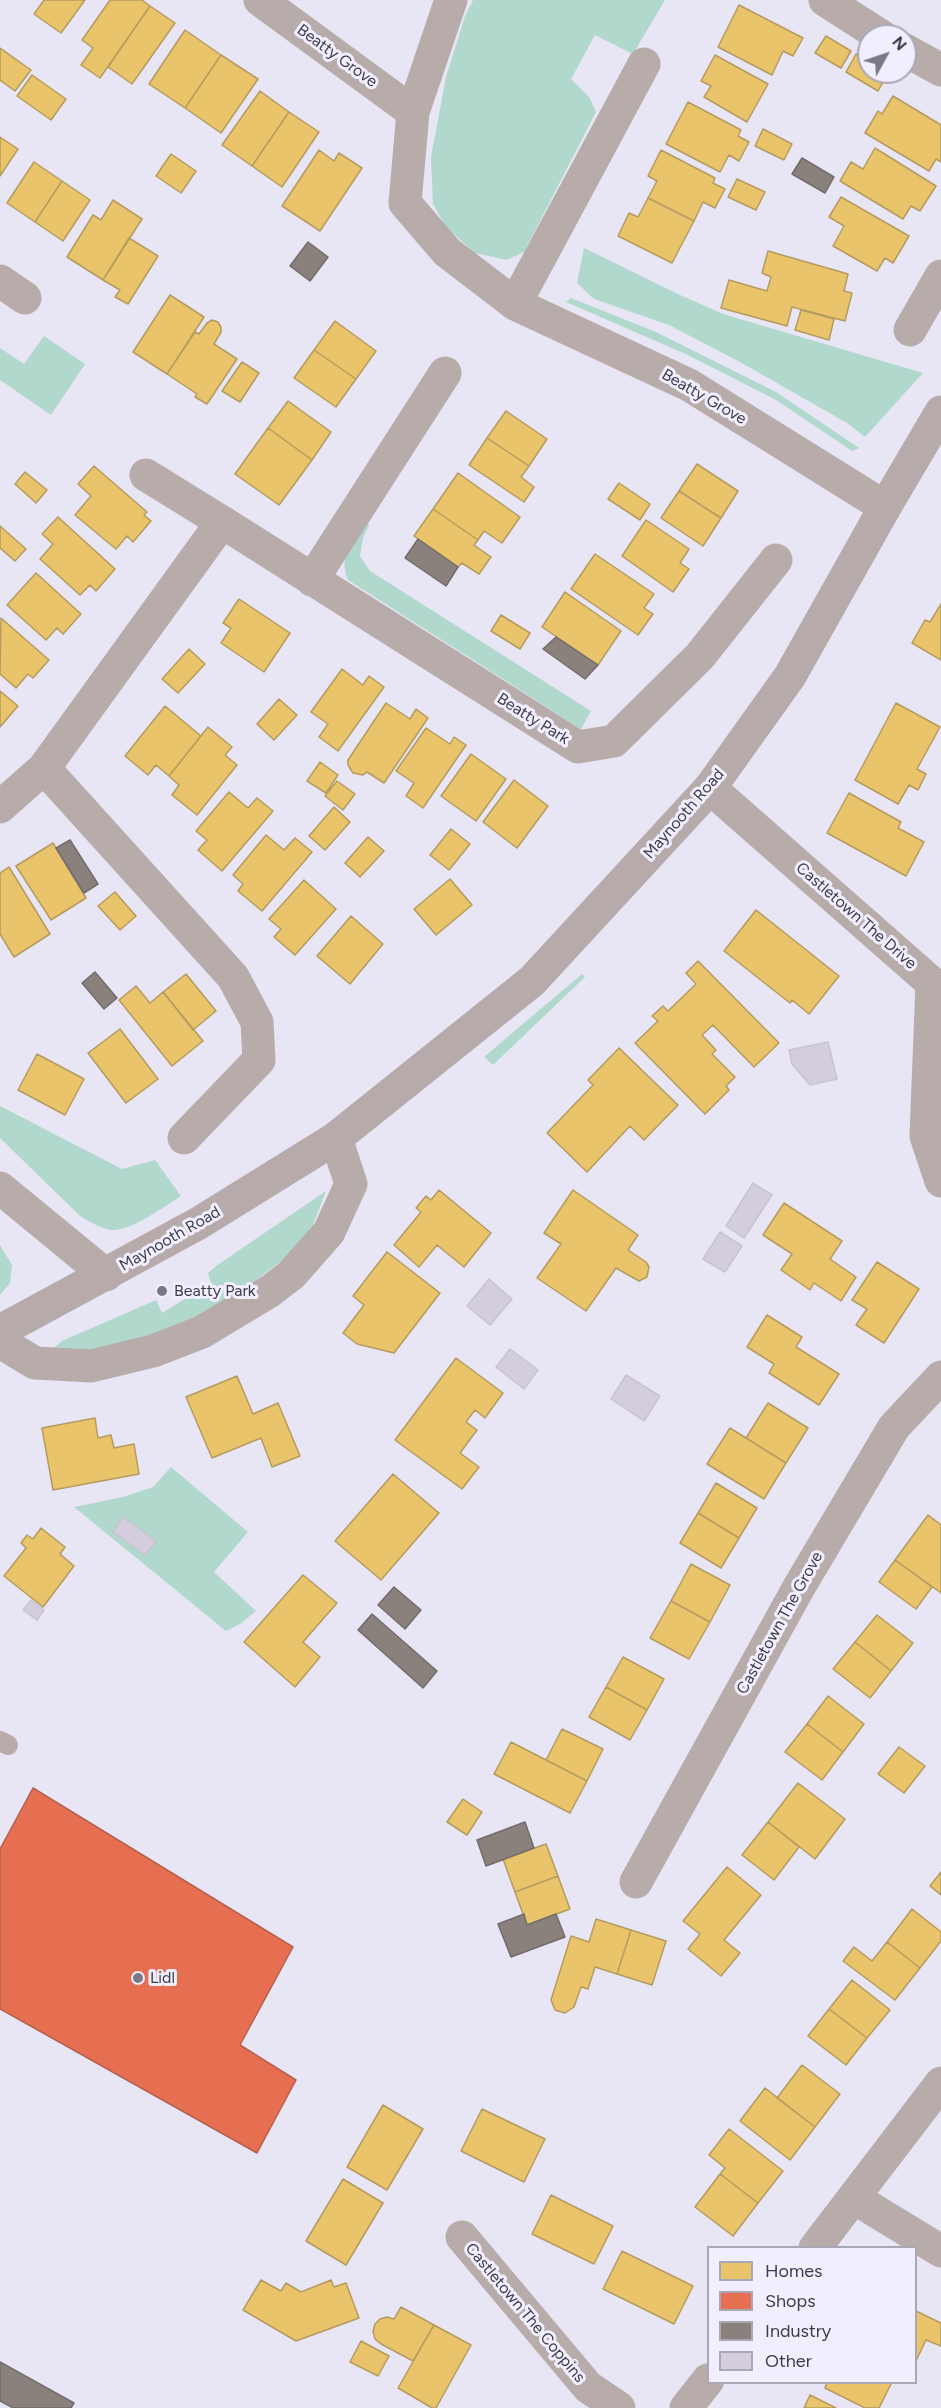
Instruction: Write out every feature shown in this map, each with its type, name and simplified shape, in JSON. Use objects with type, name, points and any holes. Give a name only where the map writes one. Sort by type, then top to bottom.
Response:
[{"type":"main road","name":"Maynooth Road","points":[[0,1331],[199,1223],[336,1138],[532,981],[710,788],[790,676],[941,412]]},
{"type":"street","name":"Beatty Grove","points":[[260,0],[413,112]]},
{"type":"street","name":"Beatty Grove","points":[[451,0],[413,112],[405,204],[447,252],[515,304],[689,385],[885,507]]},
{"type":"street","points":[[825,0],[862,24]]},
{"type":"street","points":[[917,57],[941,70]]},
{"type":"street","points":[[515,304],[645,64]]},
{"type":"street","points":[[910,330],[941,276]]},
{"type":"street","points":[[312,580],[445,373]]},
{"type":"street","name":"Beatty Park","points":[[146,475],[578,747],[614,741],[700,656],[776,560]]},
{"type":"street","points":[[0,807],[44,768],[222,522]]},
{"type":"street","points":[[44,768],[233,977],[257,1022],[259,1060],[184,1137]]},
{"type":"street","name":"Castletown The Drive","points":[[710,788],[932,983],[926,1136],[941,1181]]},
{"type":"street","points":[[0,1342],[35,1363],[91,1366],[153,1351],[202,1332],[249,1305],[291,1275],[329,1232],[351,1184],[336,1138]]},
{"type":"street","points":[[0,1188],[106,1275]]},
{"type":"street","name":"Castletown The Grove","points":[[636,1882],[799,1587],[894,1427],[941,1377]]},
{"type":"street","points":[[816,2246],[941,2083]]},
{"type":"street","points":[[854,2198],[941,2251]]},
{"type":"street","name":"Castletown The Coppins","points":[[462,2237],[588,2387],[619,2408]]},
{"type":"street","points":[[686,2408],[707,2381]]},
{"type":"green space","points":[[473,0],[665,0],[633,54],[595,35],[571,79],[589,97],[596,112],[524,252],[507,260],[475,253],[446,227],[433,204],[431,157],[446,77],[465,16]]},
{"type":"green space","points":[[584,248],[723,314],[923,373],[865,437],[847,423],[740,362],[669,325],[594,299],[577,283]]},
{"type":"green space","points":[[571,298],[656,332],[776,392],[859,448],[852,451],[776,400],[688,355],[566,302]]},
{"type":"green space","points":[[44,336],[85,364],[51,415],[0,380],[0,348],[24,364]]},
{"type":"green space","points":[[365,522],[369,525],[363,538],[360,556],[370,571],[591,711],[581,729],[348,580],[345,571],[345,555]]},
{"type":"green space","points":[[582,974],[585,977],[493,1065],[484,1057]]},
{"type":"green space","points":[[0,1106],[122,1169],[155,1160],[181,1196],[147,1218],[128,1227],[119,1230],[103,1228],[80,1216],[0,1138]]},
{"type":"green space","points":[[326,1191],[313,1225],[283,1260],[216,1309],[146,1338],[75,1353],[50,1351],[62,1341],[156,1300],[162,1313],[211,1283],[208,1273],[216,1266]]},
{"type":"green space","points":[[0,1245],[12,1265],[10,1283],[0,1295]]},
{"type":"green space","points":[[171,1467],[248,1532],[214,1572],[256,1611],[240,1624],[226,1631],[74,1507],[123,1497],[153,1487]]},
{"type":"building: Homes","points":[[44,0],[85,0],[61,33],[34,14]]},
{"type":"building: Homes","points":[[110,0],[142,0],[150,6],[100,78],[81,65],[93,48],[82,40]]},
{"type":"building: Homes","points":[[739,5],[803,38],[793,56],[783,51],[772,75],[718,47]]},
{"type":"building: Homes","points":[[150,6],[175,23],[132,84],[108,67]]},
{"type":"building: Homes","points":[[185,30],[221,55],[185,108],[149,84]]},
{"type":"building: Homes","points":[[826,36],[851,51],[841,68],[815,53]]},
{"type":"building: Homes","points":[[0,48],[31,70],[15,91],[0,80]]},
{"type":"building: Homes","points":[[856,54],[857,79],[846,72]]},
{"type":"building: Homes","points":[[221,55],[258,79],[221,133],[185,108]]},
{"type":"building: Homes","points":[[715,55],[768,84],[747,122],[704,97],[711,86],[701,81]]},
{"type":"building: Homes","points":[[32,75],[66,99],[51,120],[17,96]]},
{"type":"building: Homes","points":[[866,84],[882,84],[878,91]]},
{"type":"building: Homes","points":[[260,91],[289,112],[252,166],[222,145]]},
{"type":"building: Homes","points":[[893,96],[941,125],[941,162],[936,159],[929,171],[865,133],[878,111],[882,114]]},
{"type":"building: Homes","points":[[688,102],[741,130],[738,136],[749,142],[739,161],[729,155],[720,172],[666,144]]},
{"type":"building: Homes","points":[[289,112],[319,132],[282,187],[252,166]]},
{"type":"building: Homes","points":[[763,129],[792,144],[784,160],[755,146]]},
{"type":"building: Homes","points":[[0,137],[18,149],[0,176]]},
{"type":"building: Homes","points":[[875,148],[936,186],[920,211],[911,206],[903,219],[840,181],[851,162],[863,169]]},
{"type":"building: Homes","points":[[319,150],[334,161],[339,153],[362,168],[320,231],[282,206]]},
{"type":"building: Homes","points":[[661,150],[715,178],[713,183],[725,189],[715,208],[703,202],[694,221],[648,198],[657,181],[648,176]]},
{"type":"building: Homes","points":[[171,154],[196,171],[181,193],[156,176]]},
{"type":"building: Homes","points":[[34,162],[62,181],[35,222],[7,203]]},
{"type":"building: Homes","points":[[737,179],[765,192],[756,210],[728,197]]},
{"type":"building: Homes","points":[[62,181],[90,200],[63,241],[35,222]]},
{"type":"building: Homes","points":[[841,197],[909,236],[893,263],[885,258],[877,271],[833,246],[844,226],[829,217]]},
{"type":"building: Homes","points":[[648,198],[694,221],[672,263],[618,236],[629,213],[638,217]]},
{"type":"building: Homes","points":[[113,200],[142,219],[103,280],[67,257],[93,215],[101,220]]},
{"type":"building: Homes","points":[[129,238],[158,256],[128,304],[115,297],[120,290],[103,280]]},
{"type":"building: Homes","points":[[768,251],[848,274],[844,291],[852,293],[845,321],[792,307],[787,326],[721,308],[729,280],[767,291],[771,277],[762,273]]},
{"type":"building: Homes","points":[[170,295],[204,317],[167,374],[133,352]]},
{"type":"building: Homes","points":[[801,310],[834,319],[829,340],[795,330]]},
{"type":"building: Homes","points":[[212,320],[218,322],[221,327],[221,332],[214,344],[237,359],[207,404],[195,397],[197,394],[167,374],[195,332],[199,334]]},
{"type":"building: Homes","points":[[335,321],[376,351],[356,379],[314,350]]},
{"type":"building: Homes","points":[[314,350],[356,379],[336,407],[294,378]]},
{"type":"building: Homes","points":[[242,362],[259,373],[240,402],[222,391]]},
{"type":"building: Homes","points":[[288,401],[331,432],[312,460],[268,428]]},
{"type":"building: Homes","points":[[506,411],[547,439],[529,466],[487,438]]},
{"type":"building: Homes","points":[[268,428],[312,460],[279,505],[235,474]]},
{"type":"building: Homes","points":[[487,438],[529,466],[521,477],[534,487],[524,502],[469,465]]},
{"type":"building: Homes","points":[[697,464],[738,491],[721,518],[679,491]]},
{"type":"building: Homes","points":[[94,466],[147,512],[144,515],[151,521],[133,542],[127,536],[116,549],[75,515],[91,496],[78,484]]},
{"type":"building: Homes","points":[[25,472],[47,490],[36,503],[15,484]]},
{"type":"building: Homes","points":[[458,473],[520,517],[502,543],[484,531],[478,540],[433,509]]},
{"type":"building: Homes","points":[[619,483],[650,504],[640,520],[608,499]]},
{"type":"building: Homes","points":[[679,491],[721,518],[703,546],[661,518]]},
{"type":"building: Homes","points":[[433,509],[478,540],[474,545],[491,557],[479,574],[462,563],[458,567],[414,536]]},
{"type":"building: Homes","points":[[58,517],[115,569],[96,591],[90,585],[80,595],[40,559],[53,544],[42,534]]},
{"type":"building: Homes","points":[[646,520],[689,549],[680,563],[689,569],[673,592],[622,556]]},
{"type":"building: Homes","points":[[0,526],[26,549],[15,561],[0,548]]},
{"type":"building: Homes","points":[[595,554],[654,594],[644,608],[653,614],[638,635],[571,589]]},
{"type":"building: Homes","points":[[36,573],[81,614],[63,634],[57,628],[46,640],[7,605]]},
{"type":"building: Homes","points":[[565,592],[621,631],[598,665],[542,627]]},
{"type":"building: Homes","points":[[239,599],[290,633],[264,672],[221,643],[231,628],[223,623]]},
{"type":"building: Homes","points":[[941,604],[941,660],[912,643],[925,620],[930,622]]},
{"type":"building: Homes","points":[[501,615],[530,633],[520,649],[491,631]]},
{"type":"building: Homes","points":[[1,618],[49,660],[33,678],[28,674],[16,688],[0,674]]},
{"type":"building: Homes","points":[[189,649],[205,664],[178,693],[162,679]]},
{"type":"building: Homes","points":[[342,669],[363,685],[369,676],[384,687],[338,751],[319,737],[328,724],[311,712]]},
{"type":"building: Homes","points":[[0,691],[18,706],[0,727]]},
{"type":"building: Homes","points":[[279,699],[297,715],[274,740],[257,724]]},
{"type":"building: Homes","points":[[386,703],[410,719],[416,709],[428,718],[384,783],[367,772],[363,775],[353,773],[348,760]]},
{"type":"building: Homes","points":[[896,703],[940,727],[917,769],[926,774],[918,790],[909,785],[898,804],[855,780]]},
{"type":"building: Homes","points":[[165,706],[201,736],[169,776],[156,765],[148,775],[125,756]]},
{"type":"building: Homes","points":[[208,727],[232,747],[225,755],[237,765],[197,815],[172,795],[179,785],[169,776]]},
{"type":"building: Homes","points":[[426,728],[450,744],[454,737],[466,745],[423,808],[406,796],[414,783],[396,771]]},
{"type":"building: Homes","points":[[471,754],[506,779],[476,821],[441,796]]},
{"type":"building: Homes","points":[[320,762],[338,775],[326,793],[307,781]]},
{"type":"building: Homes","points":[[514,780],[548,806],[517,848],[483,822]]},
{"type":"building: Homes","points":[[337,781],[355,794],[343,810],[325,796]]},
{"type":"building: Homes","points":[[229,792],[248,808],[257,798],[273,811],[222,871],[198,850],[207,840],[196,831]]},
{"type":"building: Homes","points":[[849,793],[901,822],[898,828],[924,842],[906,876],[827,833]]},
{"type":"building: Homes","points":[[334,807],[350,822],[325,850],[309,836]]},
{"type":"building: Homes","points":[[451,829],[470,844],[449,870],[430,855]]},
{"type":"building: Homes","points":[[266,835],[284,850],[295,838],[312,852],[262,911],[238,891],[243,884],[233,875]]},
{"type":"building: Homes","points":[[368,837],[384,851],[360,877],[345,863]]},
{"type":"building: Homes","points":[[53,843],[86,898],[51,920],[16,866]]},
{"type":"building: Homes","points":[[9,867],[50,934],[14,957],[0,934],[0,873]]},
{"type":"building: Homes","points":[[450,879],[472,905],[436,935],[414,909]]},
{"type":"building: Homes","points":[[304,880],[336,909],[295,955],[274,937],[281,929],[269,919]]},
{"type":"building: Homes","points":[[115,892],[136,916],[120,930],[98,906]]},
{"type":"building: Homes","points":[[756,910],[839,976],[809,1014],[792,1000],[790,1003],[724,951]]},
{"type":"building: Homes","points":[[351,916],[383,944],[350,984],[317,956]]},
{"type":"building: Homes","points":[[698,961],[779,1043],[754,1067],[713,1025],[702,1035],[716,1050],[712,1054],[735,1077],[726,1086],[729,1090],[705,1114],[635,1043],[658,1021],[652,1016],[663,1006],[668,1011],[696,984],[686,973]]},
{"type":"building: Homes","points":[[186,974],[216,1011],[193,1030],[163,992]]},
{"type":"building: Homes","points":[[136,986],[150,1003],[163,992],[203,1041],[172,1066],[119,1000]]},
{"type":"building: Homes","points":[[120,1029],[158,1079],[126,1103],[88,1053]]},
{"type":"building: Homes","points":[[619,1048],[678,1105],[644,1140],[630,1126],[587,1172],[547,1133],[593,1085],[588,1080]]},
{"type":"building: Homes","points":[[37,1054],[84,1079],[65,1115],[18,1090]]},
{"type":"building: Homes","points":[[439,1190],[491,1233],[464,1267],[437,1245],[419,1267],[394,1245],[421,1212],[416,1208],[426,1196],[431,1200]]},
{"type":"building: Homes","points":[[573,1190],[638,1235],[628,1250],[646,1262],[649,1267],[647,1277],[639,1281],[616,1268],[586,1311],[537,1278],[561,1244],[544,1233]]},
{"type":"building: Homes","points":[[784,1203],[842,1241],[830,1259],[856,1277],[841,1301],[814,1283],[810,1290],[781,1270],[792,1254],[763,1235]]},
{"type":"building: Homes","points":[[387,1252],[440,1293],[394,1353],[357,1344],[343,1333],[364,1305],[353,1296]]},
{"type":"building: Homes","points":[[877,1262],[919,1289],[884,1343],[856,1325],[867,1309],[852,1300]]},
{"type":"building: Homes","points":[[767,1315],[802,1337],[796,1347],[839,1374],[819,1405],[769,1373],[774,1364],[747,1347]]},
{"type":"building: Homes","points":[[456,1358],[503,1393],[485,1418],[475,1410],[466,1422],[477,1430],[460,1453],[479,1467],[462,1489],[395,1440]]},
{"type":"building: Homes","points":[[237,1376],[253,1414],[278,1403],[300,1456],[272,1467],[261,1438],[212,1458],[186,1397]]},
{"type":"building: Homes","points":[[768,1403],[808,1428],[786,1463],[746,1438]]},
{"type":"building: Homes","points":[[95,1418],[98,1438],[111,1435],[114,1448],[134,1444],[139,1474],[53,1490],[42,1428]]},
{"type":"building: Homes","points":[[730,1428],[786,1463],[764,1499],[707,1464]]},
{"type":"building: Homes","points":[[393,1474],[439,1513],[381,1580],[335,1541]]},
{"type":"building: Homes","points":[[716,1483],[757,1508],[739,1538],[698,1513]]},
{"type":"building: Homes","points":[[698,1513],[739,1538],[721,1568],[680,1543]]},
{"type":"building: Homes","points":[[928,1515],[941,1525],[941,1593],[895,1560]]},
{"type":"building: Homes","points":[[41,1528],[65,1547],[60,1554],[74,1566],[43,1607],[4,1576],[26,1548],[21,1543],[27,1535],[33,1539]]},
{"type":"building: Homes","points":[[895,1560],[932,1587],[916,1609],[879,1582]]},
{"type":"building: Homes","points":[[691,1564],[730,1585],[710,1622],[671,1601]]},
{"type":"building: Homes","points":[[303,1575],[337,1603],[303,1642],[320,1657],[295,1687],[244,1642]]},
{"type":"building: Homes","points":[[671,1601],[710,1622],[689,1659],[650,1638]]},
{"type":"building: Homes","points":[[877,1615],[913,1643],[891,1671],[855,1642]]},
{"type":"building: Homes","points":[[855,1642],[891,1671],[870,1698],[833,1669]]},
{"type":"building: Homes","points":[[623,1657],[664,1679],[647,1710],[606,1687]]},
{"type":"building: Homes","points":[[606,1687],[647,1710],[630,1740],[589,1717]]},
{"type":"building: Homes","points":[[828,1696],[864,1724],[843,1752],[807,1724]]},
{"type":"building: Homes","points":[[807,1724],[843,1752],[822,1780],[785,1752]]},
{"type":"building: Homes","points":[[562,1729],[603,1749],[587,1781],[546,1760]]},
{"type":"building: Homes","points":[[511,1742],[587,1781],[570,1813],[494,1774]]},
{"type":"building: Homes","points":[[899,1747],[925,1766],[904,1793],[878,1774]]},
{"type":"building: Homes","points":[[798,1783],[845,1819],[815,1859],[768,1822]]},
{"type":"building: Homes","points":[[463,1799],[482,1812],[467,1835],[447,1822]]},
{"type":"building: Homes","points":[[768,1822],[799,1847],[774,1880],[742,1855]]},
{"type":"building: Homes","points":[[546,1844],[558,1876],[515,1892],[503,1859]]},
{"type":"building: Homes","points":[[727,1867],[761,1895],[724,1940],[740,1953],[721,1976],[688,1949],[700,1934],[683,1921]]},
{"type":"building: Homes","points":[[941,1872],[941,1895],[930,1886]]},
{"type":"building: Homes","points":[[558,1876],[570,1909],[527,1925],[515,1892]]},
{"type":"building: Homes","points":[[912,1909],[941,1932],[941,1941],[920,1968],[887,1942]]},
{"type":"building: Homes","points":[[596,1919],[631,1930],[617,1974],[595,1967],[588,1989],[581,1987],[574,2007],[565,2013],[555,2010],[551,2000],[571,1936],[589,1942]]},
{"type":"building: Homes","points":[[631,1930],[666,1941],[652,1985],[617,1974]]},
{"type":"building: Homes","points":[[887,1942],[920,1968],[895,2000],[843,1961],[854,1947],[872,1961]]},
{"type":"building: Homes","points":[[852,1980],[890,2010],[867,2038],[829,2009]]},
{"type":"building: Homes","points":[[829,2009],[867,2038],[846,2065],[808,2036]]},
{"type":"building: Homes","points":[[802,2065],[840,2094],[815,2127],[777,2098]]},
{"type":"building: Homes","points":[[765,2088],[815,2127],[790,2160],[740,2121]]},
{"type":"building: Homes","points":[[383,2105],[423,2129],[387,2190],[347,2167]]},
{"type":"building: Homes","points":[[482,2109],[545,2139],[524,2182],[461,2151]]},
{"type":"building: Homes","points":[[729,2129],[783,2171],[758,2203],[720,2174],[725,2168],[709,2155]]},
{"type":"building: Homes","points":[[720,2174],[758,2203],[733,2236],[695,2207]]},
{"type":"building: Homes","points":[[343,2179],[383,2203],[346,2265],[306,2241]]},
{"type":"building: Homes","points":[[551,2195],[613,2226],[594,2264],[532,2234]]},
{"type":"building: Homes","points":[[622,2251],[693,2286],[674,2324],[603,2289]]},
{"type":"building: Homes","points":[[261,2280],[281,2291],[286,2283],[301,2292],[331,2280],[334,2287],[346,2283],[359,2318],[296,2341],[243,2310]]},
{"type":"building: Homes","points":[[401,2307],[434,2325],[413,2361],[381,2344],[375,2339],[373,2331],[380,2319],[387,2317],[394,2319]]},
{"type":"building: Homes","points":[[917,2311],[941,2323],[941,2346],[926,2340],[917,2359]]},
{"type":"building: Homes","points":[[434,2325],[471,2345],[436,2408],[432,2408],[398,2388]]},
{"type":"building: Homes","points":[[361,2341],[389,2356],[378,2376],[350,2362]]},
{"type":"building: Homes","points":[[826,2384],[891,2384],[879,2408],[865,2408],[825,2388]]},
{"type":"building: Homes","points":[[810,2395],[836,2408],[804,2408]]},
{"type":"building: Shops","name":"Lidl","points":[[33,1788],[293,1947],[240,2045],[296,2080],[257,2153],[0,2009],[0,1849]]},
{"type":"building: Industry","points":[[802,158],[834,177],[825,193],[792,174]]},
{"type":"building: Industry","points":[[308,242],[328,257],[310,281],[290,266]]},
{"type":"building: Industry","points":[[418,539],[458,567],[446,586],[405,558]]},
{"type":"building: Industry","points":[[556,637],[598,665],[585,679],[543,649]]},
{"type":"building: Industry","points":[[70,840],[98,884],[84,893],[56,848]]},
{"type":"building: Industry","points":[[95,972],[117,998],[104,1009],[82,983]]},
{"type":"building: Industry","points":[[394,1587],[421,1610],[405,1629],[378,1605]]},
{"type":"building: Industry","points":[[372,1614],[437,1671],[423,1688],[358,1630]]},
{"type":"building: Industry","points":[[525,1822],[534,1848],[486,1866],[477,1840]]},
{"type":"building: Industry","points":[[524,1914],[527,1925],[556,1914],[565,1937],[511,1957],[498,1924]]},
{"type":"building: Industry","points":[[0,2362],[74,2403],[71,2408],[13,2408],[0,2401]]},
{"type":"building: Other","points":[[828,1042],[837,1079],[810,1085],[792,1064],[789,1050]]},
{"type":"building: Other","points":[[753,1183],[772,1195],[744,1238],[726,1226]]},
{"type":"building: Other","points":[[720,1232],[742,1246],[725,1272],[703,1259]]},
{"type":"building: Other","points":[[489,1279],[512,1299],[490,1325],[467,1306]]},
{"type":"building: Other","points":[[510,1349],[538,1370],[524,1389],[496,1367]]},
{"type":"building: Other","points":[[626,1375],[660,1396],[644,1421],[611,1399]]},
{"type":"building: Other","points":[[123,1517],[156,1541],[145,1555],[113,1532]]},
{"type":"building: Other","points":[[31,1600],[44,1610],[37,1620],[23,1610]]},
{"type":"place","name":"Beatty Park","points":[[162,1291]]},
{"type":"place","name":"Lidl","points":[[138,1978]]}]
